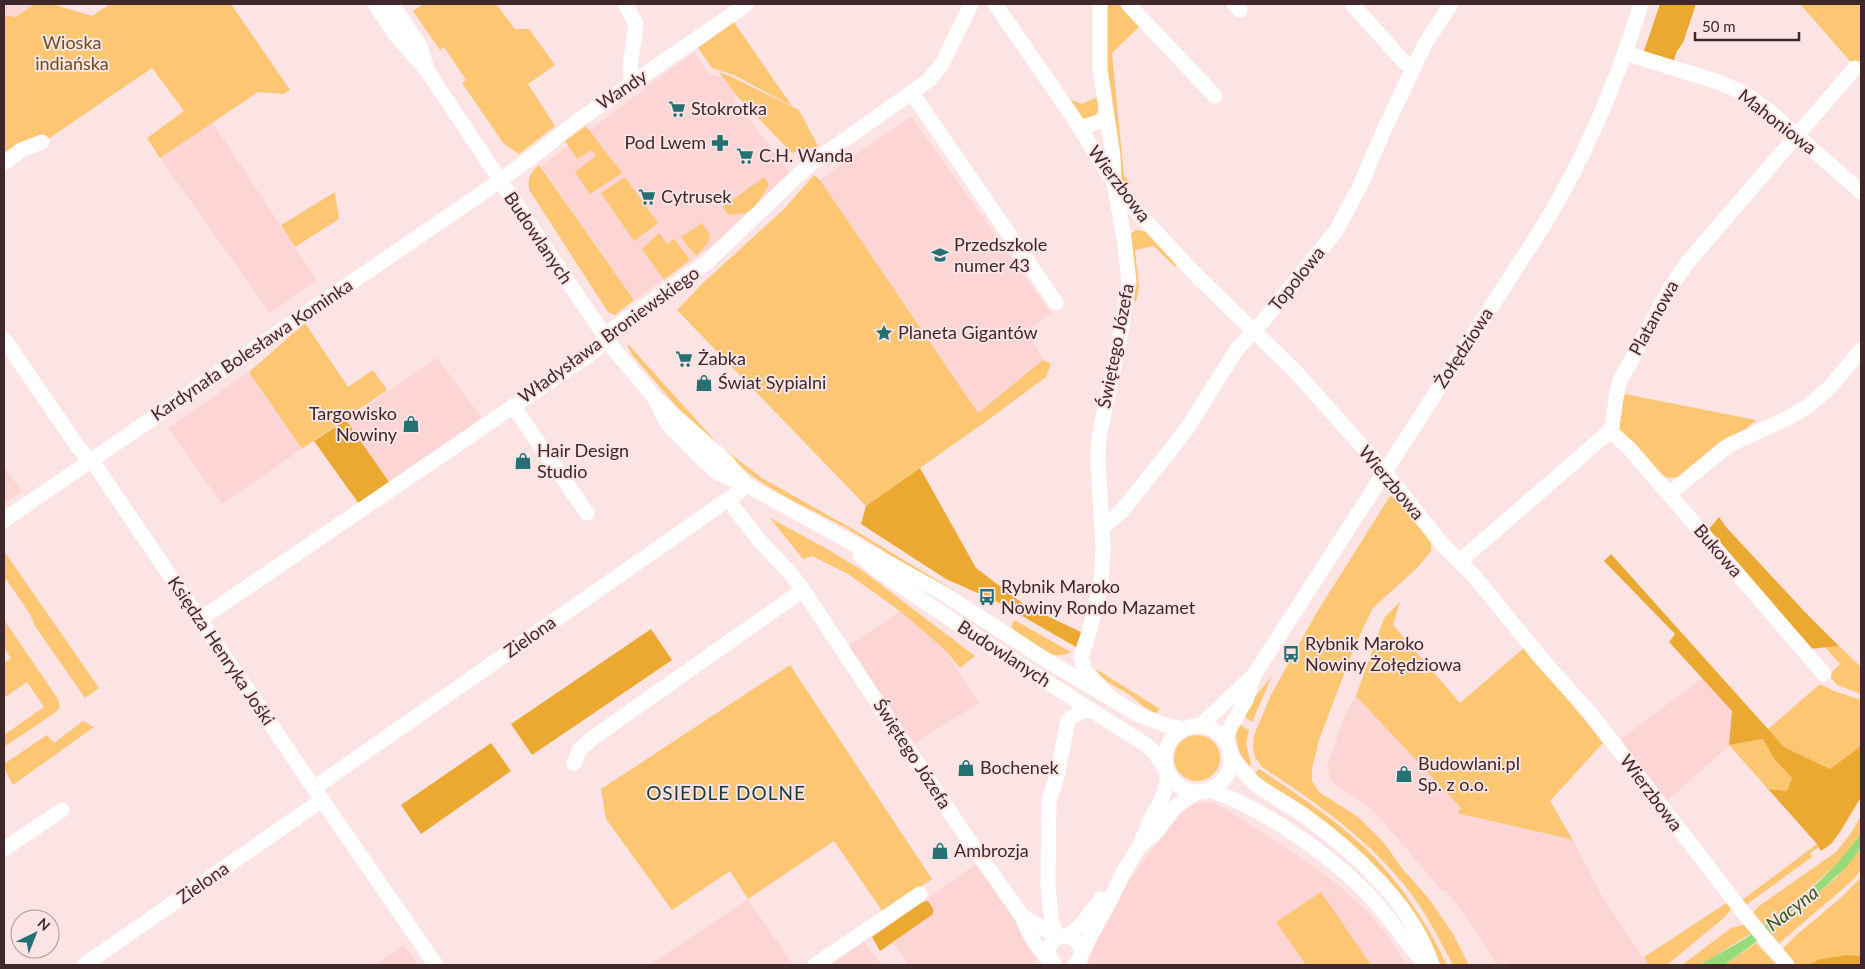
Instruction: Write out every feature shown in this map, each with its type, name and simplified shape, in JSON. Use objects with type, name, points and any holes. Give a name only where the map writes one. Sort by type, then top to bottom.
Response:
[{"type":"street","name":"Budowlanych","points":[[375,4],[395,34],[428,72],[606,338],[655,398],[727,462],[745,484],[941,592],[1056,666],[1144,717],[1184,729]]},
{"type":"street","name":"Budowlanych","points":[[392,4],[420,46],[428,72]]},
{"type":"street","points":[[625,4],[636,24],[630,68],[632,83]]},
{"type":"street","name":"Wandy","points":[[500,180],[564,131],[747,4]]},
{"type":"street","name":"Władysława Broniewskiego","points":[[199,620],[599,347],[613,329],[706,263],[812,163],[912,94],[929,80],[939,68],[971,4]]},
{"type":"street","name":"Wierzbowa","points":[[995,4],[1080,128],[1114,183],[1201,280],[1295,371],[1384,472],[1441,543],[1460,561],[1590,714],[1751,922],[1787,965]]},
{"type":"street","name":"Świętego Józefa","points":[[1081,657],[1101,584],[1103,549],[1098,460],[1099,437],[1120,338],[1129,282],[1123,228],[1114,183],[1099,57],[1100,4]]},
{"type":"street","points":[[1128,4],[1215,96]]},
{"type":"street","points":[[1352,4],[1404,62],[1413,68]]},
{"type":"street","name":"Topolowa","points":[[1102,528],[1121,512],[1169,452],[1188,427],[1237,349],[1264,320],[1336,231],[1362,182],[1383,132],[1425,44],[1451,4]]},
{"type":"street","name":"Żołędziowa","points":[[1200,726],[1254,675],[1550,214],[1592,134],[1625,53],[1641,4]]},
{"type":"street","name":"Mahoniowa","points":[[1625,53],[1718,82],[1744,93],[1768,111],[1861,192]]},
{"type":"street","name":"Platanowa","points":[[1610,431],[1617,390],[1626,369],[1682,270],[1856,68]]},
{"type":"street","points":[[912,94],[1056,303]]},
{"type":"street","points":[[1080,128],[1107,119]]},
{"type":"street","points":[[4,163],[21,150],[42,142]]},
{"type":"street","name":"Kardynała Bolesława Kominka","points":[[4,520],[500,180]]},
{"type":"street","points":[[1123,228],[1146,220]]},
{"type":"street","name":"Księdza Henryka Jośki","points":[[4,339],[78,447],[103,475],[199,620],[436,965]]},
{"type":"street","points":[[1669,494],[1729,445],[1786,419],[1808,406],[1829,388],[1861,350]]},
{"type":"street","points":[[513,406],[587,513]]},
{"type":"street","points":[[1460,561],[1610,431]]},
{"type":"street","name":"Bukowa","points":[[1610,431],[1629,448],[1824,674]]},
{"type":"street","name":"Zielona","points":[[94,962],[318,794],[720,506],[739,492],[745,484]]},
{"type":"street","name":"Świętego Józefa","points":[[735,509],[759,540],[790,573],[830,630],[959,826],[1022,916],[1028,932],[1052,964]]},
{"type":"street","name":"Budowlanych","points":[[839,537],[876,569],[994,649],[1148,746],[1167,772]]},
{"type":"street","points":[[574,763],[580,749],[594,737],[802,590]]},
{"type":"street","points":[[1056,666],[1072,662],[1081,657],[1086,673],[1110,698]]},
{"type":"street","name":"Żołędziowa","points":[[1225,741],[1246,700],[1254,675]]},
{"type":"street","points":[[1078,961],[1077,942],[1063,937],[1052,923],[1048,887],[1049,801],[1055,783],[1068,720],[1080,712],[1090,710]]},
{"type":"street","points":[[1052,964],[1049,949],[1052,942],[1083,923],[1123,873],[1139,848],[1167,783],[1164,760],[1167,747],[1173,736],[1184,729],[1200,726],[1214,730],[1225,741],[1230,756],[1230,765],[1224,778],[1175,807],[1157,831],[1139,848]]},
{"type":"street","points":[[1230,756],[1254,782],[1310,820],[1368,870],[1388,890],[1428,951],[1432,965]]},
{"type":"street","points":[[1167,772],[1179,786],[1238,802],[1275,823],[1346,872],[1376,903],[1426,965]]},
{"type":"street","points":[[4,849],[62,810]]},
{"type":"street","points":[[1078,961],[1123,873]]},
{"type":"street","points":[[815,965],[920,894]]},
{"type":"street","name":"Świętego Józefa","points":[[1022,916],[1063,937]]},
{"type":"shaded area","points":[[4,4],[35,4],[15,17],[4,15]]},
{"type":"shaded area","points":[[1660,4],[1696,4],[1683,43],[1677,51],[1673,63],[1643,54]]},
{"type":"shaded area","points":[[694,52],[709,74],[723,77],[736,95],[734,100],[790,172],[717,243],[634,300],[541,166]]},
{"type":"shaded area","name":"Przedszkole numer 43","points":[[911,116],[1051,313],[1028,331],[1043,360],[978,413],[820,180]]},
{"type":"shaded area","points":[[212,122],[317,280],[270,313],[160,158]]},
{"type":"shaded area","name":"Targowisko Nowiny","points":[[437,358],[482,418],[389,482],[346,420]]},
{"type":"shaded area","points":[[249,372],[302,449],[222,504],[168,428]]},
{"type":"shaded area","points":[[346,420],[389,482],[359,504],[314,441]]},
{"type":"shaded area","points":[[4,466],[22,492],[4,504]]},
{"type":"shaded area","points":[[920,468],[976,568],[1026,606],[1081,632],[1076,647],[996,601],[946,579],[861,524],[866,506]]},
{"type":"shaded area","points":[[1719,517],[1726,527],[1804,611],[1839,646],[1809,649],[1709,529]]},
{"type":"shaded area","points":[[1611,554],[1784,747],[1830,769],[1861,746],[1861,797],[1831,844],[1821,851],[1817,844],[1768,789],[1787,791],[1792,778],[1774,759],[1763,739],[1729,745],[1732,711],[1669,642],[1675,634],[1604,561]]},
{"type":"shaded area","points":[[900,611],[945,650],[979,703],[911,745],[847,647]]},
{"type":"shaded area","points":[[651,629],[672,660],[532,755],[511,724]]},
{"type":"shaded area","points":[[1702,678],[1732,711],[1729,745],[1665,803],[1621,739]]},
{"type":"shaded area","points":[[1356,696],[1470,817],[1570,839],[1574,842],[1602,896],[1648,965],[1508,965],[1507,961],[1499,965],[1495,962],[1467,917],[1446,891],[1441,890],[1387,826],[1366,805],[1333,783],[1329,775],[1328,764],[1345,715]]},
{"type":"shaded area","points":[[491,743],[511,771],[421,834],[401,805]]},
{"type":"shaded area","points":[[1205,802],[1224,808],[1307,862],[1337,884],[1371,915],[1390,939],[1406,965],[1088,965],[1098,933],[1127,884],[1147,856],[1182,812],[1191,805]]},
{"type":"shaded area","points":[[976,864],[1040,958],[1030,965],[908,965],[893,943],[880,951],[872,937]]},
{"type":"shaded area","points":[[748,899],[793,965],[649,965]]},
{"type":"shaded area","points":[[928,901],[933,909],[933,914],[880,951],[872,937],[923,902]]},
{"type":"shaded area","points":[[864,942],[882,965],[830,965]]},
{"type":"shaded area","points":[[404,945],[419,965],[374,965]]},
{"type":"shaded area","points":[[1847,955],[1861,956],[1861,965],[1808,965],[1820,959]]},
{"type":"green space","name":"Wioska indiańska","points":[[35,4],[52,4],[92,16],[110,4],[231,4],[290,90],[283,94],[258,92],[160,158],[147,138],[184,111],[152,68],[4,169],[4,15],[15,17]]},
{"type":"green space","points":[[423,4],[496,4],[515,29],[529,29],[555,65],[528,84],[555,126],[519,154],[504,144],[462,83],[466,80],[444,47],[440,50],[413,11]]},
{"type":"green space","points":[[1104,4],[1121,4],[1142,24],[1112,53],[1124,176],[1131,183],[1124,189],[1120,181],[1104,48]]},
{"type":"green space","points":[[1800,4],[1861,4],[1861,69],[1849,60]]},
{"type":"green space","points":[[734,22],[792,106],[734,75],[712,68],[698,48]]},
{"type":"green space","points":[[719,72],[799,110],[818,146],[792,153],[736,95]]},
{"type":"green space","points":[[1095,98],[1099,100],[1096,115],[1087,119],[1082,118],[1069,99],[1082,104]]},
{"type":"green space","points":[[586,126],[622,173],[590,194],[575,172],[596,156],[592,150],[577,159],[565,141]]},
{"type":"green space","points":[[539,165],[634,300],[615,315],[608,312],[530,191],[530,176]]},
{"type":"green space","points":[[814,175],[820,180],[978,413],[1043,360],[1051,364],[1046,377],[866,506],[677,310],[702,284],[784,209]]},
{"type":"green space","points":[[625,177],[658,223],[634,241],[601,193]]},
{"type":"green space","points":[[764,177],[769,185],[753,208],[744,213],[728,214],[723,207]]},
{"type":"green space","points":[[335,192],[339,219],[295,247],[281,225]]},
{"type":"green space","points":[[702,223],[710,235],[708,243],[696,256],[681,237]]},
{"type":"green space","points":[[1136,230],[1148,232],[1177,262],[1175,267],[1154,246],[1135,250],[1139,287],[1136,302],[1132,298],[1130,234]]},
{"type":"green space","points":[[659,233],[667,244],[674,239],[690,260],[664,280],[642,249]]},
{"type":"green space","points":[[305,323],[348,387],[373,370],[387,390],[302,449],[249,372]]},
{"type":"green space","points":[[627,343],[718,444],[683,414],[633,356]]},
{"type":"green space","points":[[1625,394],[1756,420],[1746,429],[1718,443],[1678,477],[1669,478],[1664,476],[1640,454],[1620,429],[1620,409]]},
{"type":"green space","points":[[725,450],[762,478],[856,531],[953,590],[952,593],[938,587],[844,527],[796,503],[764,484],[736,462]]},
{"type":"green space","points":[[1390,496],[1397,500],[1428,537],[1431,542],[1431,551],[1419,566],[1373,608],[1355,645],[1319,740],[1312,769],[1312,781],[1319,792],[1358,817],[1385,844],[1401,867],[1430,900],[1453,934],[1469,965],[1453,965],[1419,905],[1386,864],[1348,828],[1262,767],[1255,757],[1253,747],[1254,735],[1271,695],[1314,617]]},
{"type":"green space","points":[[770,518],[863,571],[975,656],[960,668],[945,650],[900,611],[848,574],[812,556],[803,559]]},
{"type":"green space","points":[[4,551],[99,688],[85,698],[35,626],[30,614],[6,579],[4,580]]},
{"type":"green space","points":[[1400,602],[1393,625],[1460,703],[1525,647],[1528,655],[1565,696],[1603,743],[1550,801],[1574,842],[1570,839],[1460,814],[1458,811],[1461,808],[1356,696],[1384,618]]},
{"type":"green space","points":[[4,620],[58,699],[60,707],[56,712],[4,747],[4,735],[44,707],[27,682],[4,698],[4,663],[11,658],[4,647]]},
{"type":"green space","points":[[1014,620],[1071,652],[1062,655],[1045,653],[1011,627]]},
{"type":"green space","points":[[1839,646],[1861,667],[1861,694],[1837,685],[1829,675],[1840,664],[1825,647]]},
{"type":"green space","points":[[790,665],[932,879],[883,912],[834,841],[748,899],[730,871],[672,910],[606,819],[601,789]]},
{"type":"green space","points":[[1096,669],[1160,709],[1156,713],[1149,710],[1103,678]]},
{"type":"green space","points":[[1272,676],[1252,722],[1243,716],[1250,703]]},
{"type":"green space","points":[[1820,684],[1861,700],[1861,746],[1830,769],[1784,747],[1767,730]]},
{"type":"green space","points":[[83,721],[94,727],[13,785],[4,768],[4,764],[47,735],[54,743]]},
{"type":"green space","points":[[1238,724],[1249,730],[1246,744],[1251,764],[1249,766],[1242,757],[1238,746],[1236,736]]},
{"type":"green space","points":[[1197,735],[1210,739],[1216,745],[1220,758],[1216,771],[1210,777],[1197,781],[1184,777],[1178,771],[1174,758],[1178,745],[1184,739]]},
{"type":"green space","points":[[1763,739],[1774,759],[1792,778],[1787,791],[1768,789],[1729,745]]},
{"type":"green space","points":[[1259,769],[1324,814],[1374,857],[1410,901],[1430,932],[1447,965],[1441,965],[1429,942],[1308,809],[1261,779],[1255,773]]},
{"type":"green space","points":[[1861,816],[1861,831],[1847,853],[1817,882],[1761,927],[1751,915],[1759,906],[1836,852]]},
{"type":"green space","points":[[1817,844],[1819,847],[1810,853],[1812,857],[1747,904],[1743,904],[1742,900]]},
{"type":"green space","points":[[1861,848],[1861,870],[1853,880],[1777,945],[1767,934],[1836,878]]},
{"type":"green space","points":[[1861,877],[1861,956],[1847,955],[1820,959],[1808,965],[1793,965],[1782,950],[1793,938],[1843,896]]},
{"type":"green space","points":[[1321,892],[1371,965],[1306,965],[1276,922]]},
{"type":"green space","points":[[1728,902],[1731,909],[1725,917],[1667,965],[1648,965],[1644,957]]},
{"type":"green space","points":[[1747,924],[1752,933],[1700,965],[1682,965],[1731,928]]},
{"type":"green space","points":[[1756,943],[1777,965],[1724,965]]},
{"type":"water","name":"Nacyna","points":[[1861,833],[1861,848],[1846,867],[1826,886],[1767,934],[1724,965],[1700,965],[1746,938],[1809,891],[1837,863]]},
{"type":"place","name":"Stokrotka","points":[[677,109]]},
{"type":"place","name":"Pod Lwem","points":[[720,143]]},
{"type":"place","name":"C.H. Wanda","points":[[745,156]]},
{"type":"place","name":"Cytrusek","points":[[647,197]]},
{"type":"place","name":"Przedszkole numer 43","points":[[940,255]]},
{"type":"place","name":"Planeta Gigantów","points":[[884,333]]},
{"type":"place","name":"Żabka","points":[[684,359]]},
{"type":"place","name":"Świat Sypialni","points":[[704,383]]},
{"type":"place","name":"Targowisko Nowiny","points":[[411,424]]},
{"type":"place","name":"Hair Design Studio","points":[[523,461]]},
{"type":"place","name":"Rybnik Maroko Nowiny Rondo Mazamet","points":[[987,597]]},
{"type":"place","name":"Rybnik Maroko Nowiny Żołędziowa","points":[[1291,654]]},
{"type":"place","name":"Bochenek","points":[[966,768]]},
{"type":"place","name":"Budowlani.pl Sp. z o.o.","points":[[1404,774]]},
{"type":"place","name":"Ambrozja","points":[[940,851]]},
{"type":"district","name":"OSIEDLE DOLNE","points":[[726,793]]}]
